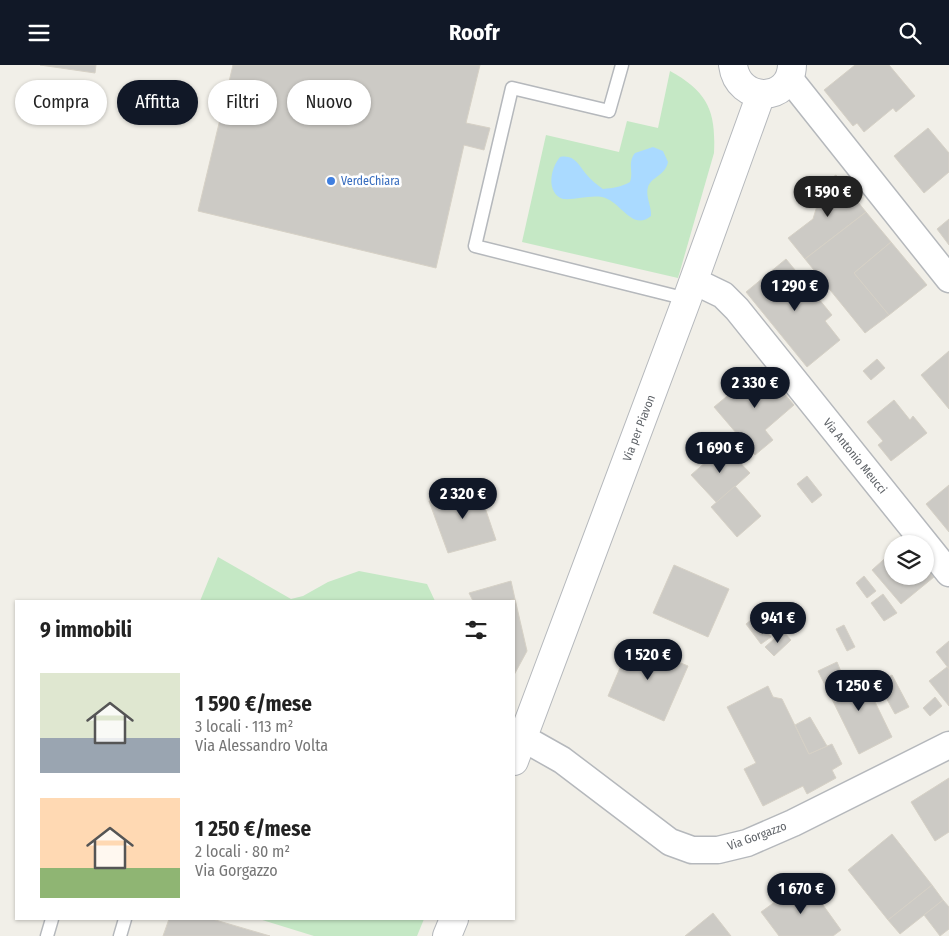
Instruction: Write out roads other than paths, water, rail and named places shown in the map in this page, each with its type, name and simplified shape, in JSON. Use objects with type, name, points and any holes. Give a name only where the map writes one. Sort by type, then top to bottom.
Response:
[{"type":"street","points":[[733,65],[738,81],[752,93],[769,94],[778,91],[791,72],[949,279]]},
{"type":"street","name":"Via per Piavon","points":[[518,749],[690,290],[761,94]]},
{"type":"street","name":"Via Antonio Meucci","points":[[690,290],[723,295],[737,309],[949,573]]},
{"type":"street","name":"Via Gorgazzo","points":[[518,749],[562,761],[670,843],[692,851],[718,850],[747,843],[793,823],[949,745]]},
{"type":"street","points":[[447,936],[454,920]]},
{"type":"lane","points":[[622,65],[609,111],[512,88],[475,246],[690,290]]},
{"type":"lane","points":[[46,936],[52,920]]},
{"type":"lane","points":[[120,936],[126,920]]},
{"type":"water","points":[[653,147],[663,151],[668,162],[664,170],[648,187],[647,194],[651,216],[644,220],[632,218],[615,204],[602,197],[563,199],[554,192],[551,180],[552,174],[560,157],[565,156],[573,159],[594,182],[603,189],[607,189],[630,182],[631,160],[635,153]]},
{"type":"place","name":"VerdeChiara","points":[[331,181]]}]
